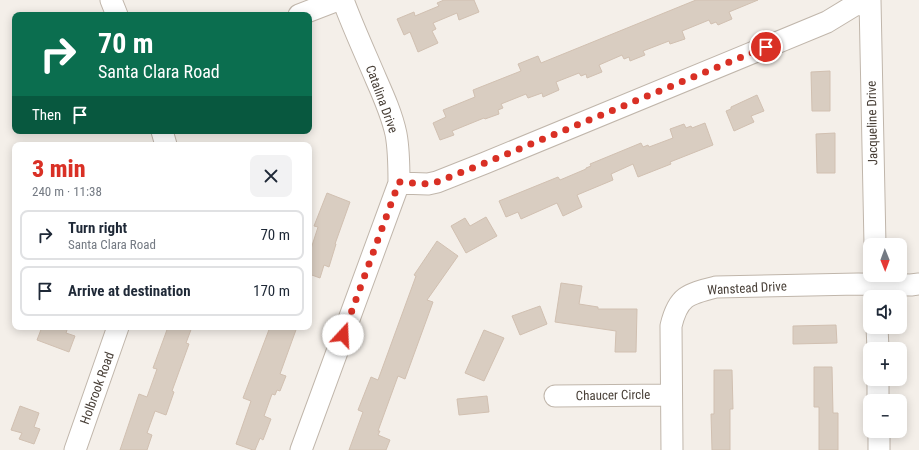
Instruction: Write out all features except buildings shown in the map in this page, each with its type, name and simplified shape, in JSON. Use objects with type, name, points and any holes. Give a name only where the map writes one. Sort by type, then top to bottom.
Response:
[{"type":"street","points":[[111,0],[116,12]]},
{"type":"street","points":[[307,12],[338,0]]},
{"type":"street","name":"Catalina Drive","points":[[301,450],[399,182],[398,148],[392,118],[343,0]]},
{"type":"street","points":[[399,182],[428,184],[444,179],[820,25],[856,5],[870,1]]},
{"type":"street","name":"Jacqueline Drive","points":[[870,1],[875,238]]},
{"type":"street","name":"Wanstead Drive","points":[[672,450],[671,326],[679,304],[687,296],[716,287],[858,284],[876,286],[919,284]]},
{"type":"street","name":"Holbrook Road","points":[[75,450],[117,330]]},
{"type":"street","name":"Chaucer Circle","points":[[556,396],[671,395]]},
{"type":"street","points":[[879,438],[879,450]]},
{"type":"route","points":[[343,335],[399,182],[416,184],[437,182],[766,47]]}]
